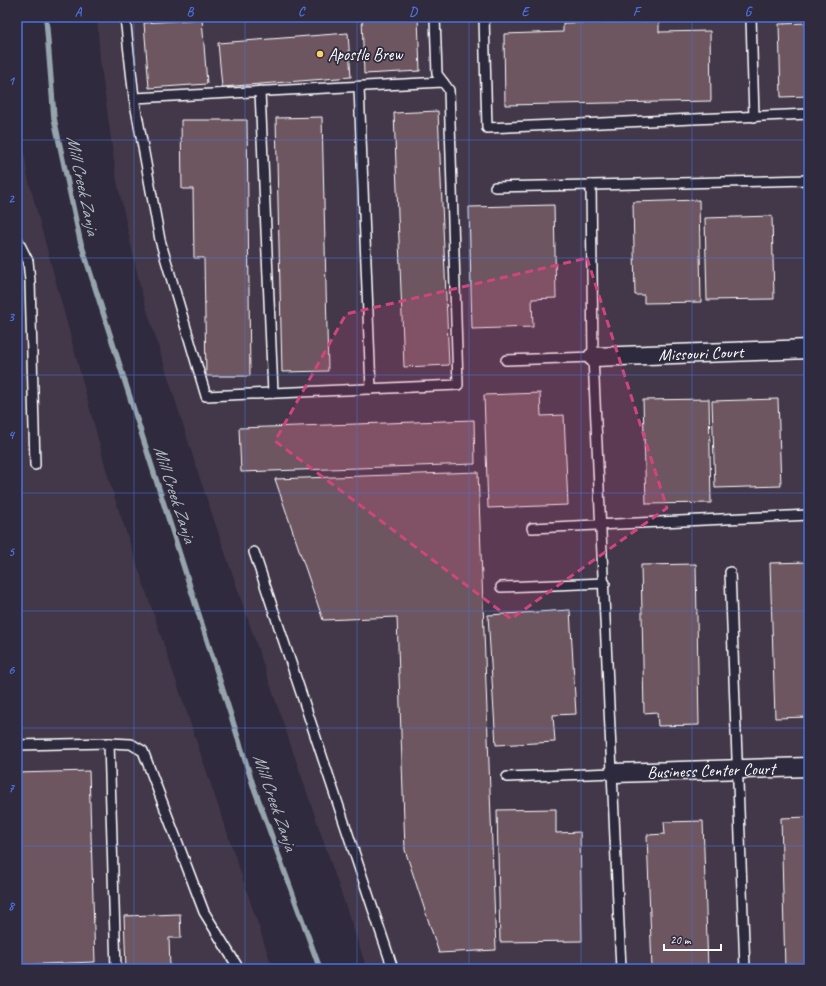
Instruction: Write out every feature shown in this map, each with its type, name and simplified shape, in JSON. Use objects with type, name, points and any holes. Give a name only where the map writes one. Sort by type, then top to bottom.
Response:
[{"type":"street","name":"Missouri Court","points":[[593,356],[809,349]]},
{"type":"street","name":"Business Center Court","points":[[614,773],[809,767]]},
{"type":"lane","points":[[125,17],[134,98],[160,240],[206,396],[458,386],[449,90],[437,74],[434,17]]},
{"type":"lane","points":[[484,17],[486,128],[809,114]]},
{"type":"lane","points":[[750,17],[754,116]]},
{"type":"lane","points":[[134,98],[443,82]]},
{"type":"lane","points":[[359,87],[372,389]]},
{"type":"lane","points":[[260,91],[273,393]]},
{"type":"lane","points":[[495,187],[809,180]]},
{"type":"lane","points":[[591,185],[593,356],[614,773],[621,969]]},
{"type":"lane","points":[[17,239],[28,260],[30,281],[35,465]]},
{"type":"lane","points":[[506,360],[593,356]]},
{"type":"lane","points":[[532,528],[809,515]]},
{"type":"lane","points":[[254,552],[393,969]]},
{"type":"lane","points":[[730,572],[745,969]]},
{"type":"lane","points":[[501,587],[605,583]]},
{"type":"lane","points":[[109,743],[116,969]]},
{"type":"lane","points":[[17,745],[131,744],[143,751],[204,912],[239,969]]},
{"type":"lane","points":[[507,777],[614,773]]},
{"type":"highlighted area","points":[[587,258],[667,508],[511,619],[275,441],[346,314]]},
{"type":"shaded area","points":[[97,17],[809,17],[809,969],[367,969],[200,479],[141,291],[116,176],[100,60]]},
{"type":"shaded area","points":[[17,103],[28,178],[111,487],[273,969],[17,969]]},
{"type":"building","points":[[362,17],[418,17],[420,71],[364,74]]},
{"type":"building","points":[[202,19],[207,84],[149,88],[144,23]]},
{"type":"building","points":[[659,21],[659,32],[710,31],[711,101],[505,105],[504,34],[563,32],[563,23]]},
{"type":"building","points":[[809,23],[809,96],[781,97],[779,24]]},
{"type":"building","points":[[348,33],[351,77],[222,87],[218,43]]},
{"type":"building","points":[[438,111],[449,365],[404,367],[394,113]]},
{"type":"building","points":[[322,117],[328,371],[282,372],[276,118]]},
{"type":"building","points":[[181,120],[247,120],[250,376],[206,376],[204,258],[194,258],[193,189],[182,189]]},
{"type":"building","points":[[699,200],[701,302],[644,303],[644,295],[635,295],[633,202]]},
{"type":"building","points":[[554,205],[556,298],[532,299],[533,327],[472,329],[469,207]]},
{"type":"building","points":[[772,216],[774,299],[707,300],[705,218]]},
{"type":"building","points":[[540,393],[541,416],[564,415],[568,505],[488,508],[484,395]]},
{"type":"building","points":[[709,399],[711,503],[646,504],[643,400]]},
{"type":"building","points":[[778,399],[781,486],[715,488],[712,401]]},
{"type":"building","points":[[474,420],[475,464],[241,472],[239,428]]},
{"type":"building","points":[[478,472],[496,950],[439,953],[405,850],[397,617],[323,620],[275,479]]},
{"type":"building","points":[[809,562],[809,717],[775,718],[770,563]]},
{"type":"building","points":[[696,564],[699,725],[658,726],[657,712],[644,713],[641,565]]},
{"type":"building","points":[[570,610],[576,714],[553,715],[555,742],[496,745],[488,615]]},
{"type":"building","points":[[89,771],[95,962],[17,965],[17,773]]},
{"type":"building","points":[[556,809],[556,833],[580,832],[582,941],[500,942],[497,810]]},
{"type":"building","points":[[809,817],[809,969],[785,969],[781,818]]},
{"type":"building","points":[[703,821],[708,969],[652,969],[647,835],[665,834],[664,822]]},
{"type":"building","points":[[180,914],[181,938],[169,938],[170,969],[126,969],[124,916]]},
{"type":"waterway","name":"Mill Creek Zanja","points":[[46,17],[54,118],[80,240],[253,785],[320,969]]},
{"type":"place","name":"Apostle Brew","points":[[320,54]]}]
